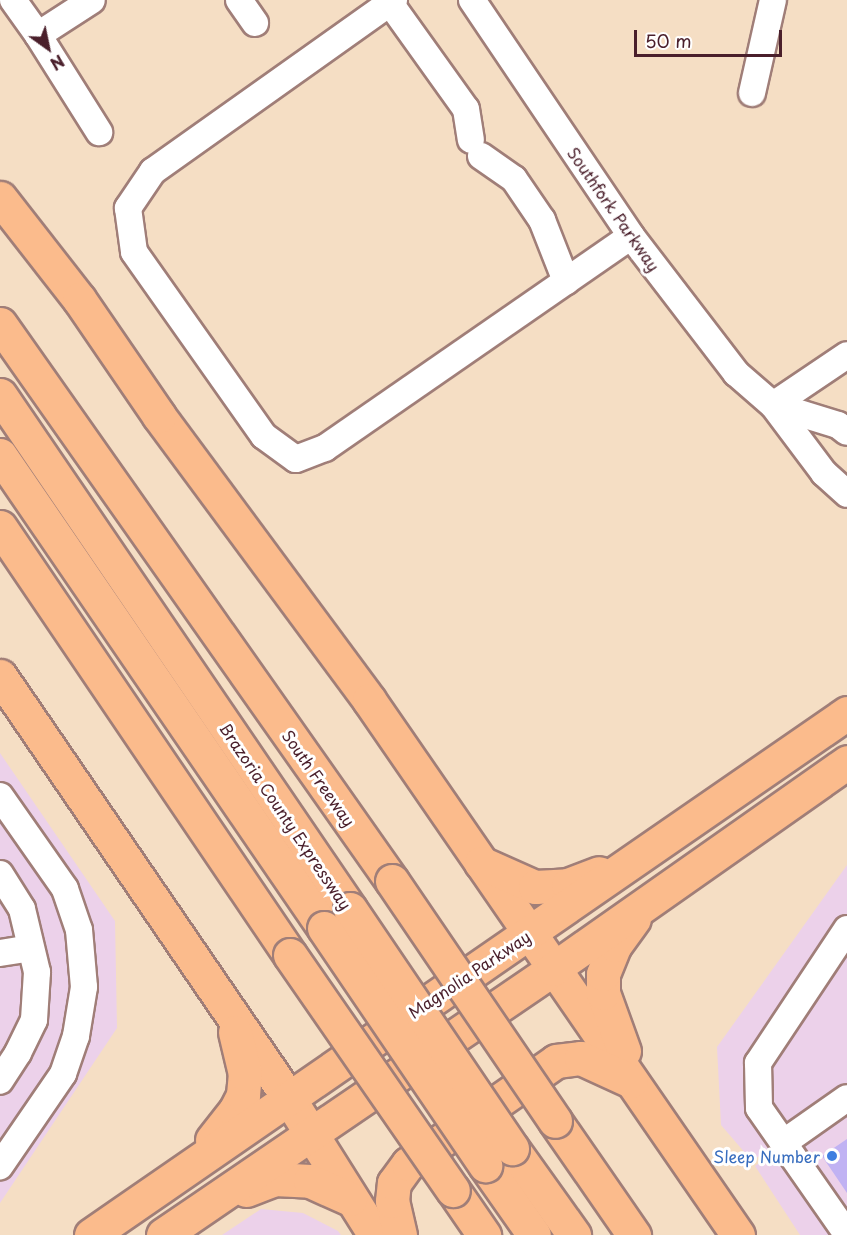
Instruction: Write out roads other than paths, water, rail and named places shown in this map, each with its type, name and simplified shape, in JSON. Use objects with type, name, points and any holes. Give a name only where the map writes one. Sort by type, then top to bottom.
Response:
[{"type":"main road","points":[[0,198],[79,299],[159,416],[362,690],[738,1235]]},
{"type":"main road","name":"South Freeway","points":[[0,324],[392,881],[634,1235]]},
{"type":"main road","name":"Brazoria County Expressway","points":[[0,395],[574,1235]]},
{"type":"main road","name":"Brazoria County Expressway","points":[[0,455],[534,1235]]},
{"type":"main road","points":[[0,527],[290,955],[484,1235]]},
{"type":"main road","points":[[0,676],[231,1012],[313,1135],[350,1199],[375,1235]]},
{"type":"main road","name":"Magnolia Parkway","points":[[91,1235],[847,713]]},
{"type":"main road","points":[[163,1235],[313,1135],[644,906],[847,762]]},
{"type":"main road","points":[[481,863],[536,887],[568,885],[632,861]]},
{"type":"main road","points":[[633,1082],[615,1022],[603,993],[603,974],[615,945],[644,906]]},
{"type":"main road","points":[[188,1167],[228,1122],[243,1095],[245,1074],[231,1012]]},
{"type":"main road","points":[[400,1235],[392,1201],[394,1183],[408,1164],[556,1061],[581,1058],[633,1082]]},
{"type":"main road","points":[[213,1202],[274,1179],[310,1181],[350,1199]]},
{"type":"street","points":[[13,0],[38,35],[99,132]]},
{"type":"street","points":[[38,35],[92,0]]},
{"type":"street","points":[[239,0],[255,23]]},
{"type":"street","name":"Southfork Parkway","points":[[472,0],[631,236],[736,373],[772,405],[824,473],[847,494]]},
{"type":"street","points":[[752,93],[773,0]]},
{"type":"street","points":[[566,281],[536,212],[514,179],[476,148],[466,109],[392,2],[153,171],[128,208],[134,252],[264,436],[296,459],[325,448],[631,236]]},
{"type":"street","points":[[772,405],[847,355]]},
{"type":"street","name":"Southfork Parkway","points":[[772,405],[838,425],[847,432]]},
{"type":"street","points":[[0,796],[65,889],[79,930],[84,987],[76,1036],[63,1074],[0,1166]]},
{"type":"street","points":[[0,874],[22,909],[37,972],[34,1020],[7,1055],[0,1081]]},
{"type":"street","points":[[847,929],[758,1062],[759,1108],[847,1234]]},
{"type":"street","points":[[0,953],[31,948]]},
{"type":"street","points":[[783,1143],[847,1098]]},
{"type":"place","name":"Sleep Number","points":[[832,1156]]}]
